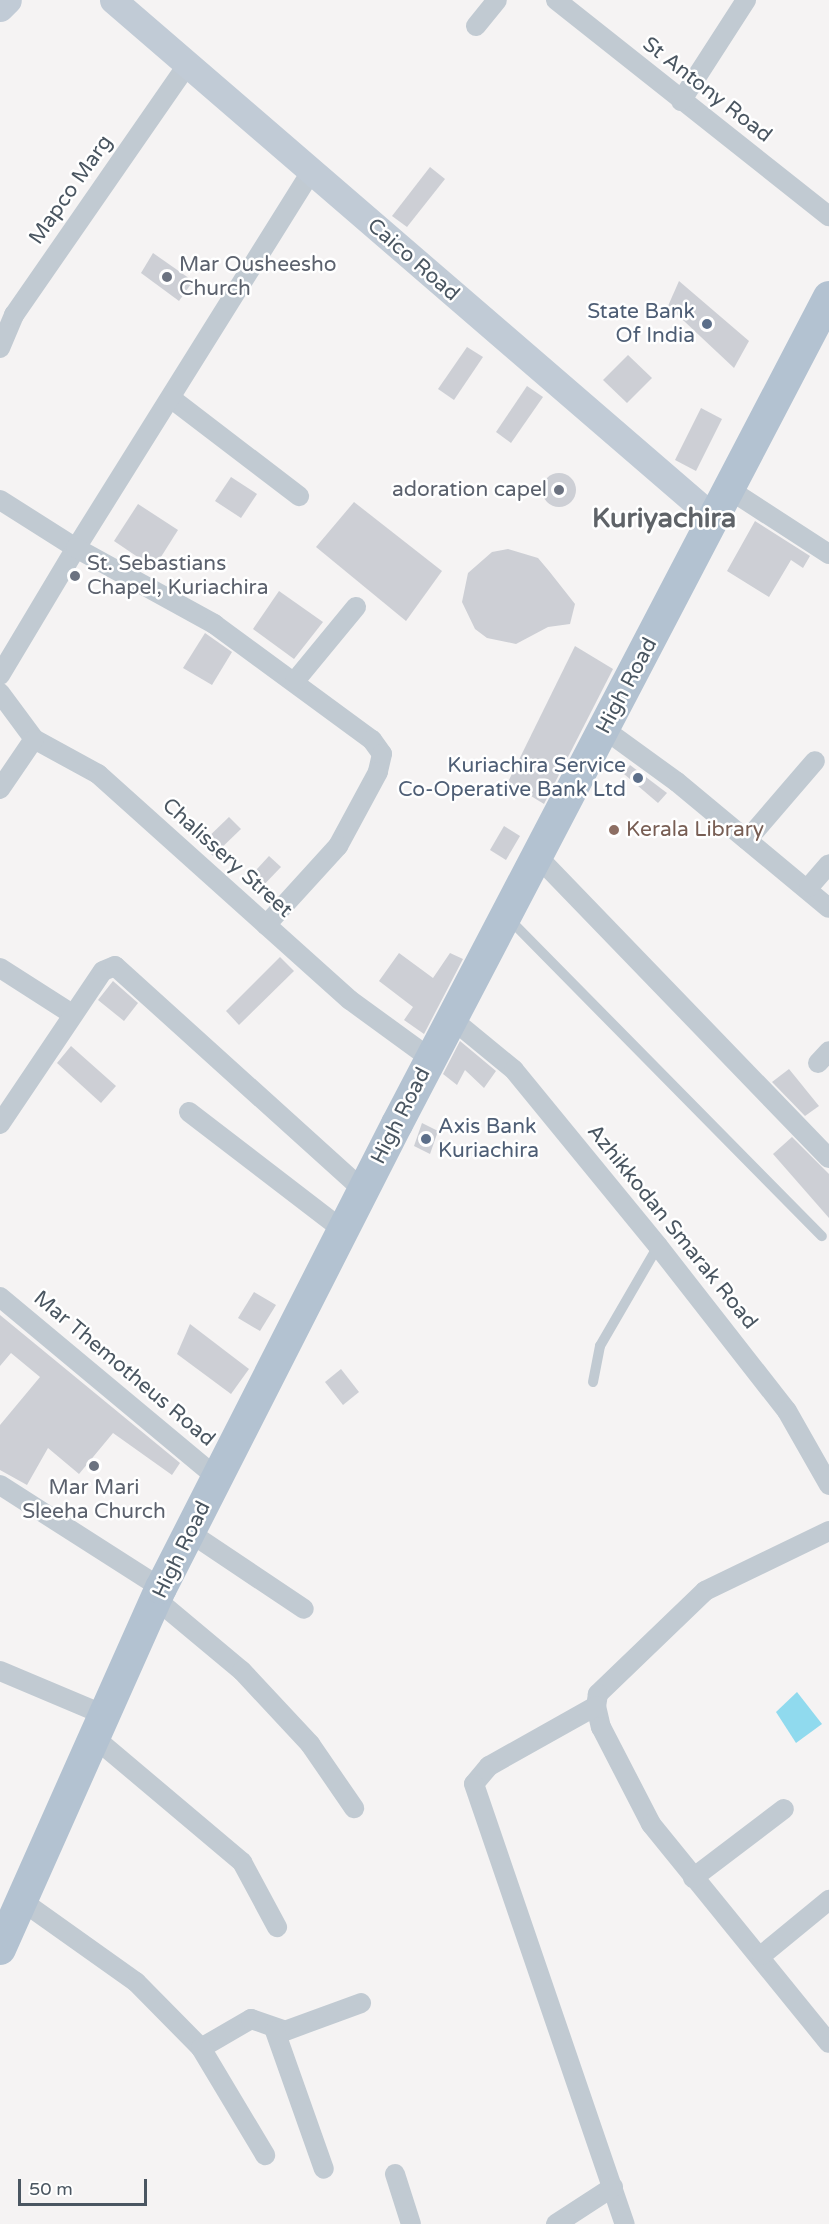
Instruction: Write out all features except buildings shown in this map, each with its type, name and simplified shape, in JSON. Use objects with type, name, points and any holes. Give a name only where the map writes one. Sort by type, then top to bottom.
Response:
[{"type":"main road","name":"High Road","points":[[0,1949],[189,1532],[430,1059],[715,519],[829,297]]},
{"type":"street","points":[[0,8],[8,0]]},
{"type":"street","name":"Caico Road","points":[[113,0],[715,519]]},
{"type":"street","points":[[476,26],[497,0]]},
{"type":"street","name":"St Antony Road","points":[[556,0],[829,216]]},
{"type":"street","points":[[681,101],[746,0]]},
{"type":"street","name":"Mapco Marg","points":[[0,348],[14,315],[187,64]]},
{"type":"street","points":[[0,675],[76,548],[172,399],[311,172]]},
{"type":"street","points":[[172,399],[299,496]]},
{"type":"street","points":[[730,490],[829,554]]},
{"type":"street","points":[[0,500],[76,548],[214,624],[295,681],[372,740],[382,754],[338,846],[266,926]]},
{"type":"street","points":[[295,681],[356,607]]},
{"type":"street","points":[[0,693],[34,739],[0,789]]},
{"type":"street","points":[[604,729],[808,887],[829,908]]},
{"type":"street","name":"Chalissery Street","points":[[34,739],[98,774],[350,1000],[430,1059]]},
{"type":"street","points":[[747,840],[815,760]]},
{"type":"street","points":[[537,856],[829,1158]]},
{"type":"street","points":[[808,887],[829,864]]},
{"type":"street","points":[[0,1124],[103,971],[115,966],[127,972],[363,1190]]},
{"type":"street","points":[[0,968],[72,1014]]},
{"type":"street","name":"Azhikkodan Smarak Road","points":[[452,1019],[514,1070],[658,1246],[787,1411],[829,1485]]},
{"type":"street","points":[[189,1112],[343,1230]]},
{"type":"street","name":"Mar Themotheus Road","points":[[0,1297],[217,1478]]},
{"type":"street","points":[[0,1485],[159,1594],[242,1671],[310,1744],[354,1808]]},
{"type":"street","points":[[829,1531],[705,1591],[598,1694],[596,1706],[651,1824],[693,1878],[762,1955],[829,2043]]},
{"type":"street","points":[[189,1532],[304,1609]]},
{"type":"street","points":[[0,1671],[102,1727],[242,1862],[277,1927]]},
{"type":"street","points":[[596,1706],[489,1766],[474,1784],[625,2224]]},
{"type":"street","points":[[693,1878],[784,1809]]},
{"type":"street","points":[[762,1955],[829,1900]]},
{"type":"street","points":[[22,1901],[136,1982],[201,2048],[265,2155]]},
{"type":"street","points":[[201,2048],[251,2019],[275,2031],[292,2030],[361,2003]]},
{"type":"street","points":[[275,2031],[324,2169]]},
{"type":"street","points":[[395,2174],[411,2224]]},
{"type":"street","points":[[556,2224],[613,2187]]},
{"type":"lane","points":[[506,916],[822,1236]]},
{"type":"lane","points":[[593,1382],[600,1347],[658,1246]]},
{"type":"water","points":[[797,1692],[822,1724],[796,1743],[776,1712]]},
{"type":"place","name":"Mar Ousheesho Church","points":[[167,277]]},
{"type":"place","name":"State Bank Of India","points":[[707,324]]},
{"type":"place","name":"adoration capel","points":[[559,490]]},
{"type":"place","name":"St. Sebastians Chapel, Kuriachira","points":[[75,576]]},
{"type":"place","name":"Kuriachira Service Co-Operative Bank Ltd","points":[[638,778]]},
{"type":"place","name":"Kerala Library","points":[[614,830]]},
{"type":"place","name":"Axis Bank Kuriachira","points":[[426,1139]]},
{"type":"place","name":"Mar Mari Sleeha Church","points":[[94,1466]]},
{"type":"district","name":"Kuriyachira","points":[[664,519]]}]
